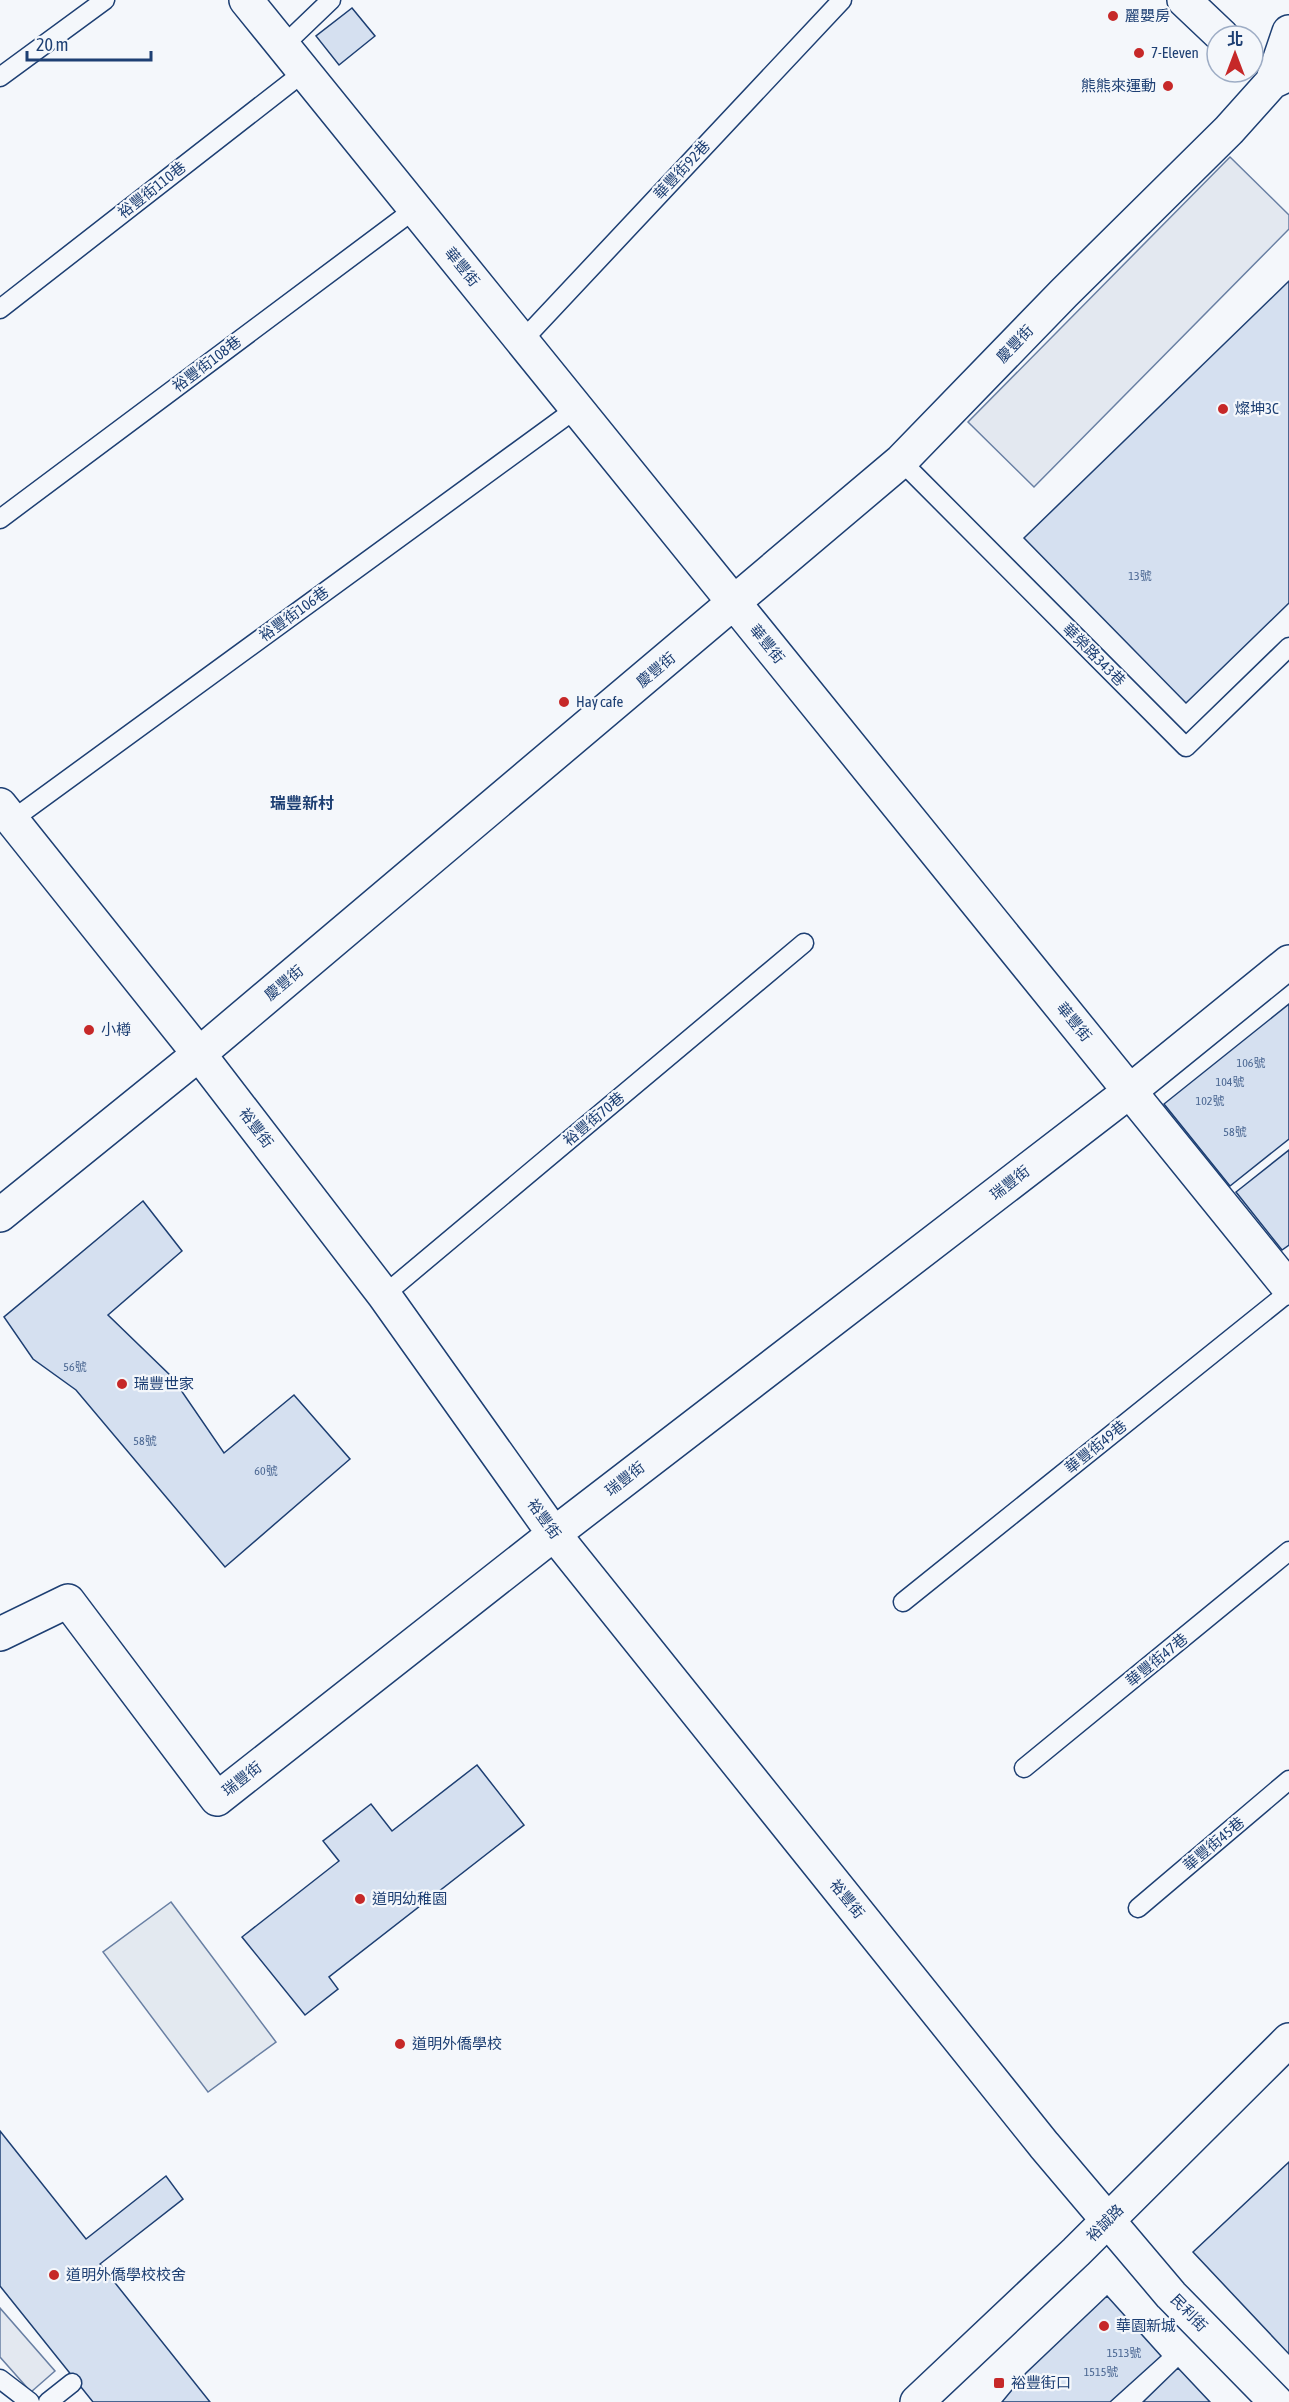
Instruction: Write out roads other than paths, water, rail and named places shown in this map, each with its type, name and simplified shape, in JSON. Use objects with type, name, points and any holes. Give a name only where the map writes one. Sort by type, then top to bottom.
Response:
[{"type":"street","name":"華豐街","points":[[246,0],[1289,1290]]},
{"type":"street","points":[[1184,0],[1209,24]]},
{"type":"street","points":[[1276,80],[1289,32]]},
{"type":"street","name":"慶豐街","points":[[0,1215],[199,1054],[902,461],[1064,293],[1229,130],[1276,80]]},
{"type":"street","name":"裕豐街","points":[[6,813],[199,1054],[384,1295],[554,1534],[1044,2145],[1107,2219]]},
{"type":"street","name":"瑞豐街","points":[[0,1634],[68,1601],[217,1799],[554,1534],[1130,1091],[1289,962]]},
{"type":"street","name":"裕誠路","points":[[917,2402],[1076,2252],[1289,2040]]},
{"type":"street","name":"民利街","points":[[1107,2219],[1171,2295],[1276,2402]]},
{"type":"lane","points":[[0,77],[105,0]]},
{"type":"lane","points":[[284,46],[331,0]]},
{"type":"lane","name":"華豐街92巷","points":[[522,340],[842,0]]},
{"type":"lane","name":"裕豐街110巷","points":[[0,309],[304,72]]},
{"type":"lane","name":"裕豐街108巷","points":[[0,519],[415,209]]},
{"type":"lane","name":"裕豐街106巷","points":[[6,813],[577,408]]},
{"type":"lane","name":"華榮路343巷","points":[[902,461],[1186,747],[1289,647]]},
{"type":"lane","name":"裕豐街70巷","points":[[384,1295],[804,943]]},
{"type":"lane","name":"華豐街49巷","points":[[903,1602],[1289,1290]]},
{"type":"lane","name":"華豐街47巷","points":[[1024,1768],[1289,1551]]},
{"type":"lane","name":"華豐街45巷","points":[[1138,1908],[1289,1780]]},
{"type":"lane","points":[[0,2379],[30,2402]]},
{"type":"lane","points":[[48,2402],[72,2383]]},
{"type":"place","name":"麗嬰房","points":[[1113,16]]},
{"type":"place","name":"7-Eleven","points":[[1139,53]]},
{"type":"place","name":"熊熊來運動","points":[[1168,86]]},
{"type":"place","name":"燦坤3C","points":[[1223,409]]},
{"type":"place","name":"Hay cafe","points":[[564,702]]},
{"type":"place","name":"小樽","points":[[89,1030]]},
{"type":"place","name":"瑞豐世家","points":[[122,1384]]},
{"type":"place","name":"道明幼稚園","points":[[360,1899]]},
{"type":"place","name":"道明外僑學校","points":[[400,2044]]},
{"type":"place","name":"道明外僑學校校舍","points":[[54,2275]]},
{"type":"place","name":"華園新城","points":[[1104,2326]]},
{"type":"place","name":"裕豐街口","points":[[999,2383]]},
{"type":"district","name":"瑞豐新村","points":[[302,803]]}]
